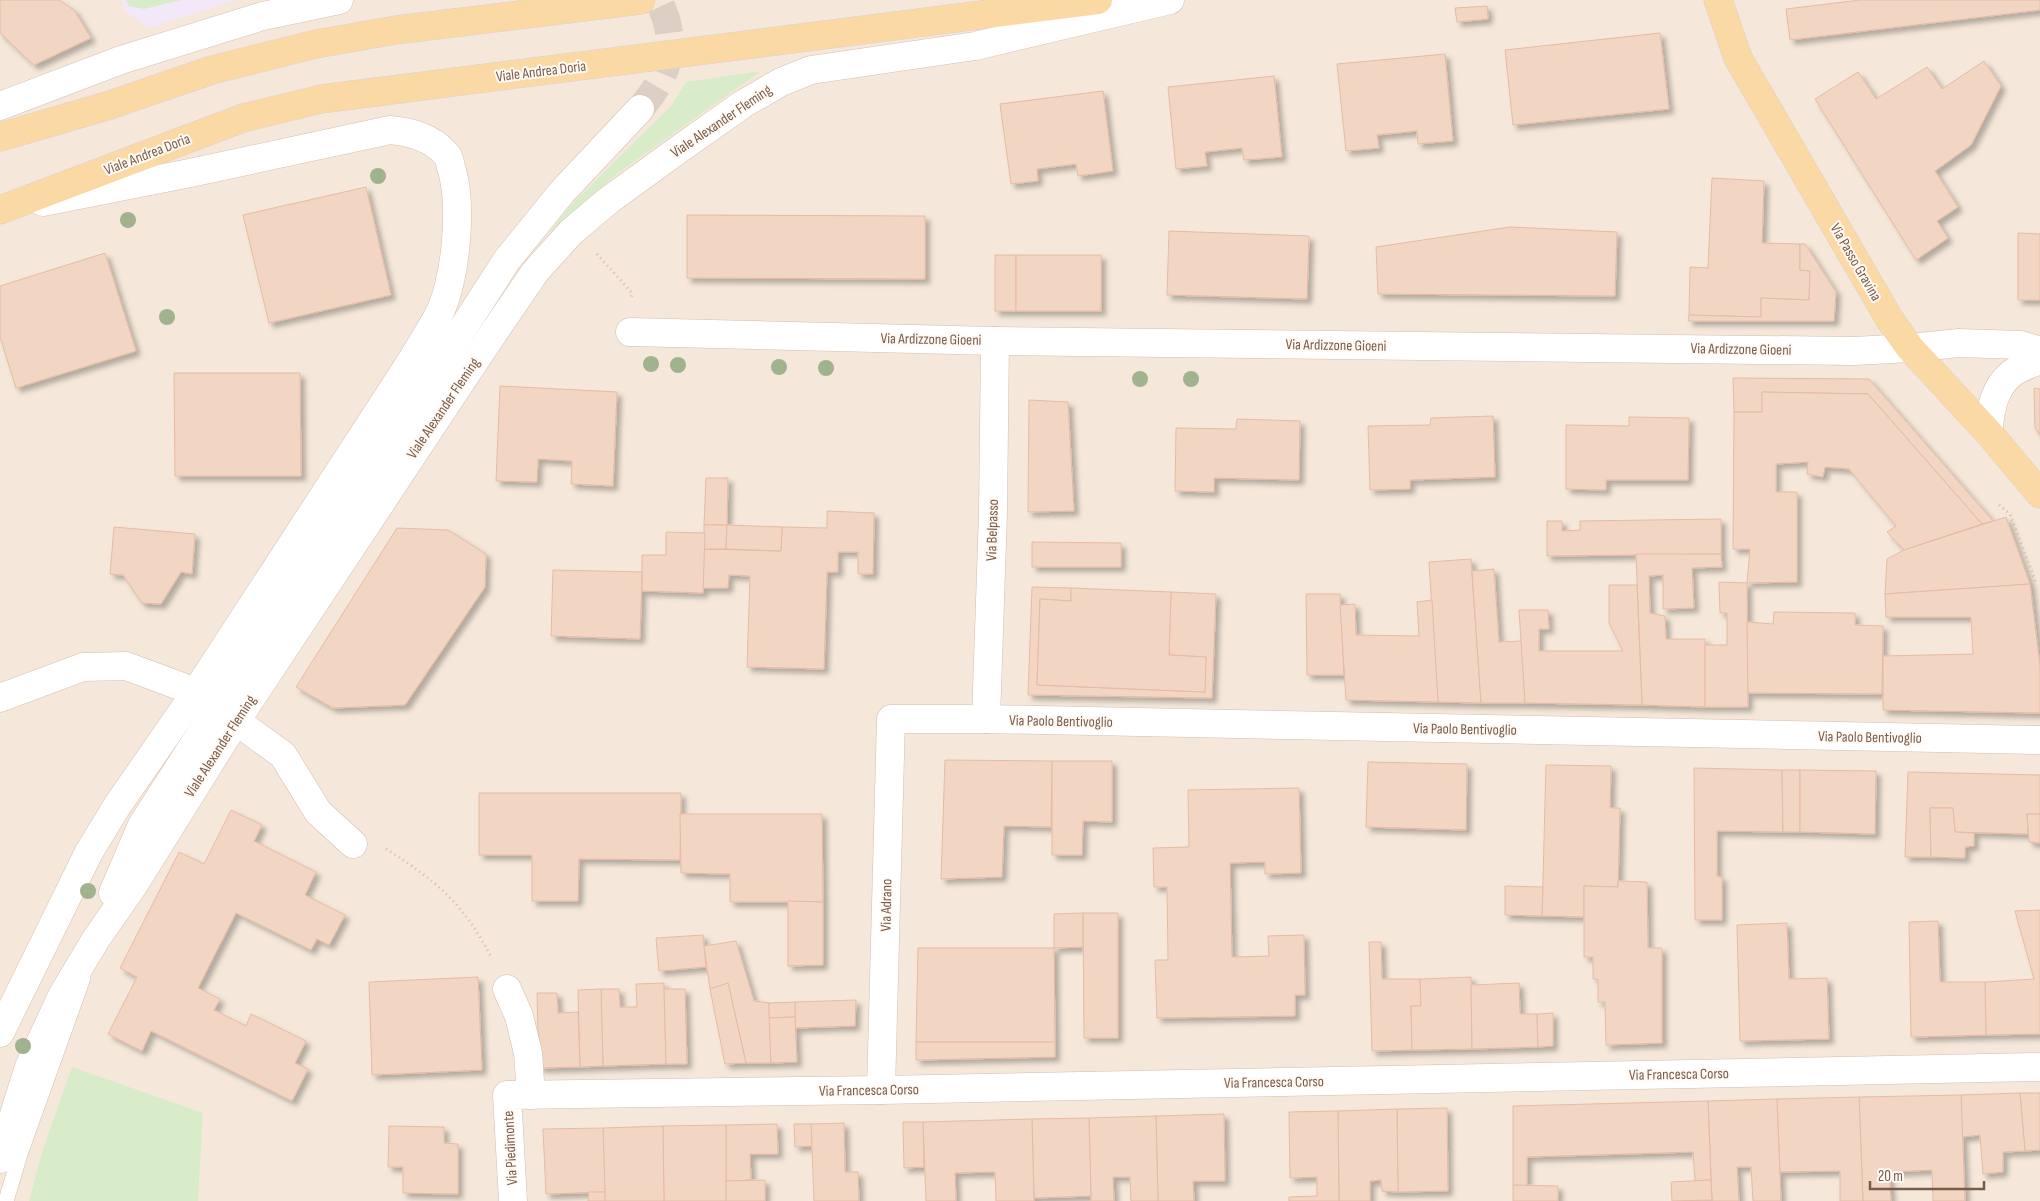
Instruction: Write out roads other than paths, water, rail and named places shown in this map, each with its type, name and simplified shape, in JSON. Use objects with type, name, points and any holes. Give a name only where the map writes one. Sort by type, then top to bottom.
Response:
[{"type":"main road","points":[[0,137],[110,105],[212,70],[316,44],[396,30],[641,0]]},
{"type":"main road","name":"Viale Andrea Doria","points":[[1,210],[243,118],[321,99],[1098,0]]},
{"type":"main road","name":"Via Passo Gravina","points":[[1718,0],[1738,58],[1890,320],[1910,348],[1988,432],[2040,494]]},
{"type":"street","points":[[0,106],[121,60],[263,16],[339,0]]},
{"type":"street","name":"Viale Alexander Fleming","points":[[0,1159],[30,1067],[62,996],[96,939],[133,886],[236,721],[535,272],[571,232],[609,200],[743,104],[765,90],[811,70],[975,46],[1170,0]]},
{"type":"street","points":[[96,939],[119,877],[142,825],[449,348],[507,260],[562,192],[640,109]]},
{"type":"street","points":[[0,1033],[89,852],[117,806],[196,692],[412,360],[441,309],[453,266],[458,216],[454,177],[447,154],[430,140],[409,132],[390,130],[190,173],[1,210]]},
{"type":"street","name":"Via Ardizzone Gioeni","points":[[630,332],[995,341],[1854,351],[1959,343],[2021,345],[2040,351]]},
{"type":"street","name":"Via Belpasso","points":[[986,719],[993,514],[995,341]]},
{"type":"street","points":[[1988,432],[1991,407],[1998,389],[2012,373],[2040,360]]},
{"type":"street","points":[[0,698],[83,667],[126,666],[196,692]]},
{"type":"street","name":"Via Paolo Bentivoglio","points":[[891,720],[986,719],[2040,740]]},
{"type":"street","name":"Via Adrano","points":[[881,1090],[891,720]]},
{"type":"street","points":[[236,721],[283,755],[318,812],[353,844]]},
{"type":"street","name":"Via Piedimonte","points":[[508,989],[519,1016],[528,1052],[519,1095],[513,1201]]},
{"type":"street","name":"Via Francesca Corso","points":[[519,1095],[881,1090],[2040,1067]]},
{"type":"lane","points":[[6,1201],[20,1154],[76,1001],[96,939]]},
{"type":"tunnel","points":[[640,109],[658,84],[668,57],[670,44],[669,30],[658,0]]}]
